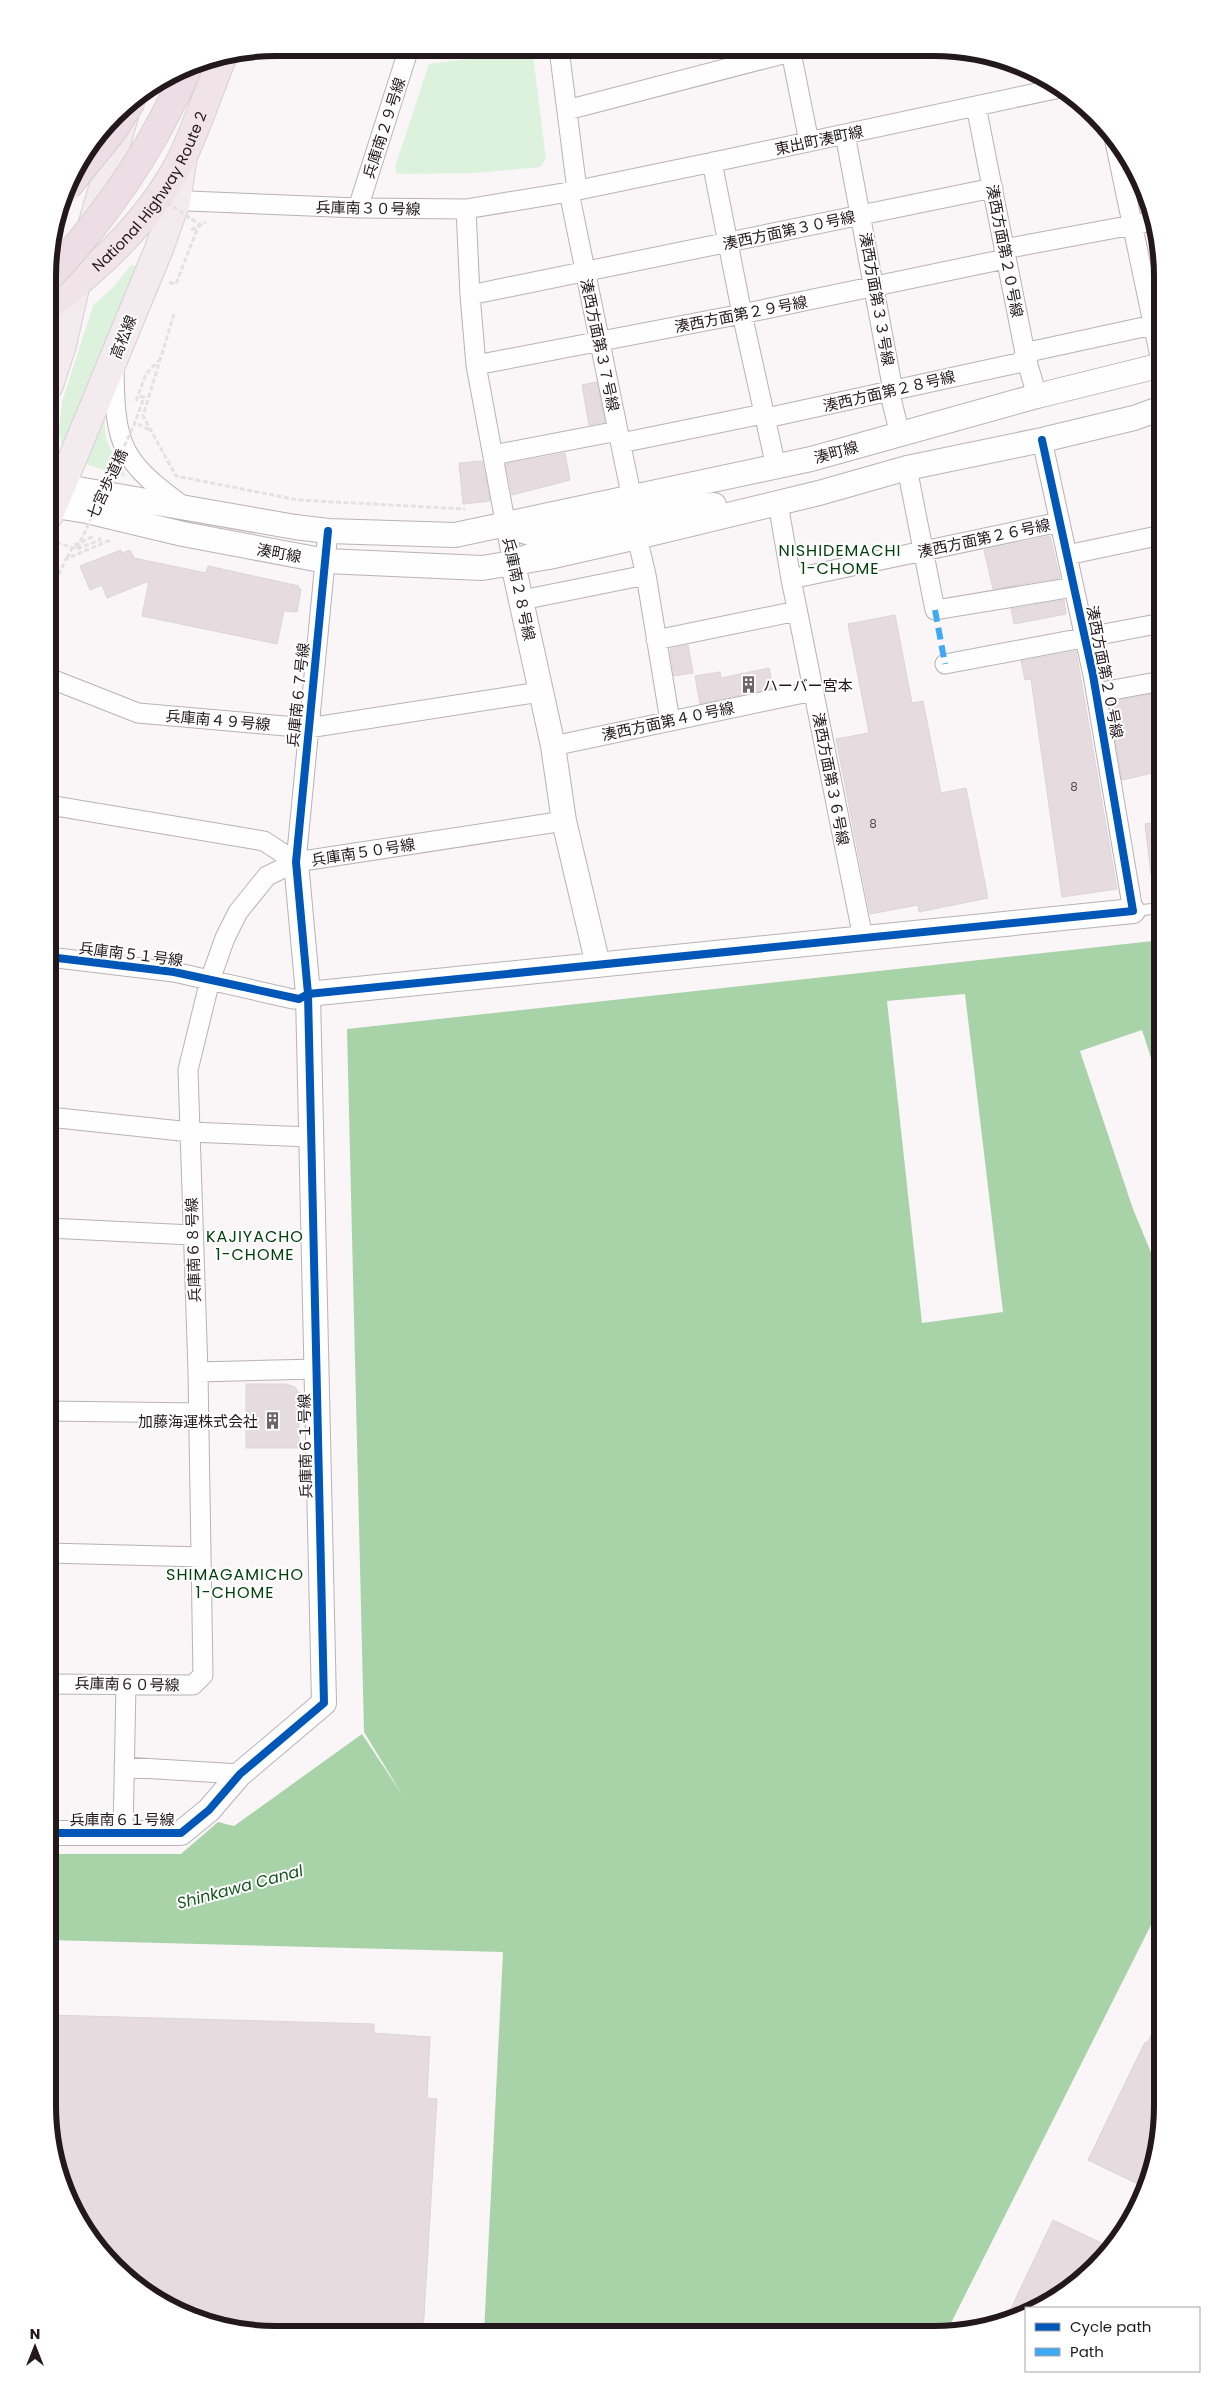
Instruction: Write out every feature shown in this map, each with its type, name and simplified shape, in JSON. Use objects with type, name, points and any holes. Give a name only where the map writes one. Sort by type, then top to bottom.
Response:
[{"type":"highway","name":"National Highway Route 2","points":[[56,300],[108,257],[159,196],[183,155],[220,64]]},
{"type":"highway","points":[[57,268],[98,221],[136,169],[163,122],[184,77]]},
{"type":"highway","points":[[91,157],[115,127]]},
{"type":"main road","points":[[56,363],[75,285],[123,119]]},
{"type":"main road","name":"高松線","points":[[56,490],[114,360],[159,196]]},
{"type":"street","name":"兵庫南２９号線","points":[[358,208],[406,56]]},
{"type":"street","name":"湊西方面第３７号線","points":[[561,56],[573,191],[585,273],[632,499]]},
{"type":"street","points":[[567,110],[760,56]]},
{"type":"street","points":[[794,56],[809,142]]},
{"type":"street","name":"東出町湊町線","points":[[573,191],[1051,90]]},
{"type":"street","name":"湊西方面第２０号線","points":[[976,106],[1004,254],[1026,358],[1037,396]]},
{"type":"street","name":"湊西方面第３３号線","points":[[845,134],[875,287],[892,386],[891,398],[900,435]]},
{"type":"street","points":[[1117,155],[1154,329]]},
{"type":"street","points":[[712,162],[763,415],[776,467]]},
{"type":"street","name":"湊西方面第３０号線","points":[[470,295],[993,188]]},
{"type":"street","name":"兵庫南３０号線","points":[[159,196],[358,208],[466,209],[573,191]]},
{"type":"street","name":"兵庫南２８号線","points":[[466,209],[470,295],[476,365],[513,564],[553,746],[564,820],[598,965]]},
{"type":"street","name":"湊西方面第２９号線","points":[[476,365],[875,287],[1004,254],[1147,223]]},
{"type":"street","name":"湊西方面第２８号線","points":[[493,455],[763,415],[770,417],[1018,363],[1033,351],[1153,325]]},
{"type":"street","points":[[114,360],[114,400],[118,432],[128,457],[150,482],[183,506]]},
{"type":"street","name":"湊町線","points":[[56,499],[183,506],[295,527],[328,531],[455,535],[776,467],[900,435],[1037,396],[1154,367]]},
{"type":"street","name":"湊町線","points":[[513,564],[546,548],[938,450],[1132,407],[1154,407]]},
{"type":"street","name":"湊町線","points":[[56,500],[87,511],[183,534],[326,561],[453,568],[513,564],[637,537],[907,468],[1042,440],[1134,418],[1154,410]]},
{"type":"street","name":"湊西方面第２０号線","points":[[1042,440],[1096,693],[1133,911]]},
{"type":"street","points":[[907,468],[935,610],[1074,587]]},
{"type":"street","name":"湊西方面第３６号線","points":[[778,502],[797,611],[863,938]]},
{"type":"street","name":"湊町線","points":[[506,525],[544,538],[652,512],[718,505]]},
{"type":"street","name":"湊西方面第２６号線","points":[[791,580],[1060,522]]},
{"type":"street","name":"兵庫南６７号線","points":[[296,862],[328,531]]},
{"type":"street","points":[[637,537],[646,575],[670,722]]},
{"type":"street","points":[[1067,555],[1154,538]]},
{"type":"street","points":[[522,600],[646,575]]},
{"type":"street","points":[[656,640],[797,611]]},
{"type":"street","points":[[945,664],[1154,625]]},
{"type":"street","name":"兵庫南４９号線","points":[[56,681],[138,713],[308,728],[540,692]]},
{"type":"street","points":[[1096,693],[1154,682]]},
{"type":"street","name":"湊西方面第４０号線","points":[[553,746],[813,691]]},
{"type":"street","name":"兵庫南５０号線","points":[[56,806],[264,841],[296,862],[564,820]]},
{"type":"street","name":"兵庫南６８号線","points":[[202,1675],[198,1372],[188,1070],[210,980],[225,938],[238,912],[267,876],[296,862]]},
{"type":"street","name":"兵庫南６１号線","points":[[56,1833],[181,1833],[209,1810],[240,1774],[324,1703],[308,994],[296,862]]},
{"type":"street","points":[[308,994],[1133,911]]},
{"type":"street","name":"兵庫南５１号線","points":[[56,958],[174,972],[293,999],[299,999],[308,994]]},
{"type":"street","points":[[56,1118],[190,1132],[311,1137]]},
{"type":"street","points":[[56,1228],[192,1236]]},
{"type":"street","points":[[198,1372],[317,1369]]},
{"type":"street","points":[[56,1411],[198,1414]]},
{"type":"street","points":[[56,1554],[201,1557]]},
{"type":"street","name":"兵庫南６０号線","points":[[56,1684],[193,1685],[202,1675]]},
{"type":"street","points":[[123,1833],[126,1685]]},
{"type":"street","points":[[124,1768],[240,1774]]},
{"type":"lane","points":[[1133,911],[1154,909]]},
{"type":"path","points":[[159,196],[199,224],[176,284],[167,282]]},
{"type":"path","points":[[187,235],[193,228],[213,220]]},
{"type":"path","points":[[165,289],[171,274]]},
{"type":"path","points":[[174,314],[143,416],[176,476],[298,500],[470,509]]},
{"type":"path","points":[[56,542],[77,549],[100,540],[98,534],[73,546],[66,559],[56,580]]},
{"type":"path","points":[[66,559],[108,541],[117,542]]},
{"type":"shaded area","points":[[491,56],[533,56],[546,159],[540,167],[476,173],[397,174],[395,167],[429,64]]},
{"type":"shaded area","points":[[130,266],[138,266],[63,450],[59,431],[62,402],[93,306],[115,285]]},
{"type":"shaded area","points":[[102,417],[105,418],[105,432],[108,443],[125,477],[83,463]]},
{"type":"water","name":"Shinkawa Canal","points":[[1154,941],[1154,1067],[1142,1030],[1080,1051],[1133,1209],[1154,1260],[1154,1881],[1152,1881],[1154,1919],[950,2325],[484,2326],[503,1952],[56,1940],[56,1854],[181,1854],[218,1822],[234,1826],[362,1734],[403,1796],[364,1732],[347,1029]],"holes":[[[965,994],[1003,1312],[922,1323],[887,1001]]]},
{"type":"building","points":[[597,382],[605,422],[589,425],[582,385]]},
{"type":"building","points":[[565,453],[570,480],[512,495],[506,464]]},
{"type":"building","points":[[482,461],[490,501],[463,504],[459,463]]},
{"type":"building","points":[[1050,536],[1060,578],[993,589],[984,550]]},
{"type":"building","points":[[121,550],[122,553],[130,550],[134,558],[206,573],[208,566],[299,586],[298,589],[301,589],[297,612],[284,611],[277,644],[142,616],[149,581],[107,598],[102,585],[90,590],[80,566]]},
{"type":"building","points":[[1064,600],[1066,614],[1014,624],[1011,609]]},
{"type":"building","points":[[895,615],[912,703],[923,701],[941,793],[966,788],[988,898],[919,912],[918,905],[870,914],[836,739],[869,733],[848,624]]},
{"type":"building","points":[[688,645],[693,673],[674,676],[670,649]]},
{"type":"building","points":[[1106,645],[1114,678],[1105,680],[1098,646]]},
{"type":"building","points":[[1076,651],[1117,889],[1062,897],[1031,679],[1025,680],[1021,661]]},
{"type":"building","points":[[769,668],[773,688],[700,704],[695,676],[720,672],[721,678]]},
{"type":"building","points":[[1154,694],[1154,773],[1122,780],[1109,702]]},
{"type":"building","points":[[1154,823],[1154,875],[1151,875],[1145,824]]},
{"type":"building","name":"加藤海運株式会社","points":[[246,1384],[286,1384],[295,1387],[299,1393],[299,1448],[246,1448]]},
{"type":"building","points":[[56,2015],[374,2024],[374,2033],[430,2037],[427,2098],[437,2099],[423,2326],[276,2326],[233,2322],[192,2309],[154,2289],[131,2271],[111,2251],[86,2216],[73,2190],[60,2149],[56,2106]]},
{"type":"building","points":[[1154,2029],[1152,2135],[1150,2149],[1139,2185],[1088,2160],[1145,2042],[1147,2043]]},
{"type":"building","points":[[1053,2220],[1104,2244],[1079,2271],[1056,2289],[1009,2312]]},
{"type":"marked path","points":[[935,610],[945,664]]},
{"type":"cycle path","points":[[56,958],[174,972],[299,999],[308,994],[1133,911],[1093,675],[1042,440]]},
{"type":"cycle path","points":[[56,1833],[181,1833],[209,1810],[240,1774],[324,1703],[308,994],[296,862],[328,531]]},
{"type":"place","name":"ハーバー宮本","points":[[749,685]]},
{"type":"place","name":"加藤海運株式会社","points":[[272,1421]]},
{"type":"district","name":"NISHIDEMACHI 1-CHOME","points":[[840,559]]},
{"type":"district","name":"KAJIYACHO 1-CHOME","points":[[255,1245]]},
{"type":"district","name":"SHIMAGAMICHO 1-CHOME","points":[[235,1583]]}]
